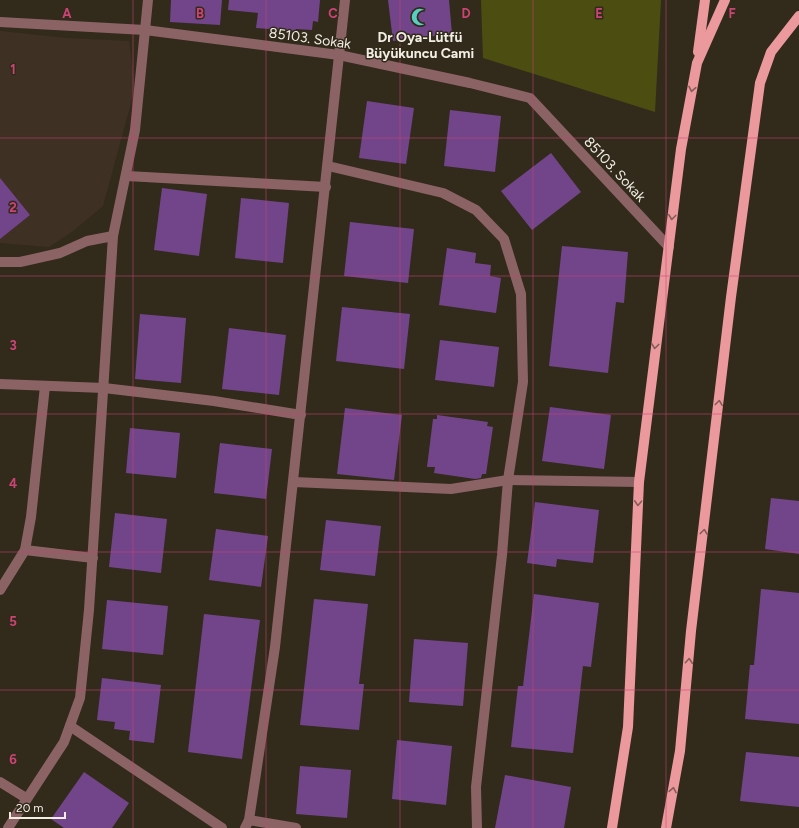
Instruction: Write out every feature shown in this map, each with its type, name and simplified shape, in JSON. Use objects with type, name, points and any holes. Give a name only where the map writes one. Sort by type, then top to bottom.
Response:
[{"type":"main road","points":[[612,828],[628,727],[639,482],[680,149],[697,63],[705,0]]},
{"type":"main road","points":[[697,63],[725,0]]},
{"type":"main road","points":[[666,828],[680,751],[691,631],[731,297],[760,83],[771,52],[799,16]]},
{"type":"street","points":[[8,828],[26,798],[64,742],[80,698],[93,558],[113,236],[136,130],[148,0]]},
{"type":"street","points":[[296,828],[247,824],[275,647],[326,188],[345,0]]},
{"type":"street","name":"85103. Sokak","points":[[0,22],[145,30],[339,55],[470,82],[530,98],[669,247]]},
{"type":"street","points":[[328,166],[443,193],[476,210],[504,239],[520,294],[523,382],[508,480],[502,555],[476,787],[478,828]]},
{"type":"street","points":[[127,176],[326,188]]},
{"type":"street","points":[[0,262],[20,262],[60,253],[87,242],[113,236]]},
{"type":"street","points":[[0,384],[104,388],[214,401],[301,415]]},
{"type":"street","points":[[0,590],[25,550],[46,386]]},
{"type":"street","points":[[294,482],[451,489],[508,480],[639,482]]},
{"type":"street","points":[[25,550],[93,558]]},
{"type":"street","points":[[70,726],[222,828]]},
{"type":"street","points":[[0,782],[26,798]]},
{"type":"shaded area","points":[[481,0],[661,0],[655,112],[483,58]]},
{"type":"shaded area","points":[[0,31],[66,38],[129,41],[135,88],[103,206],[73,231],[49,247],[0,243]]},
{"type":"building","points":[[171,0],[222,0],[220,25],[170,22]]},
{"type":"building","points":[[229,0],[320,0],[318,22],[313,21],[312,30],[296,29],[296,31],[256,28],[258,13],[228,10]]},
{"type":"building","name":"Dr Oya-Lütfü Büyükuncu Cami","points":[[388,0],[449,0],[452,34],[393,41]]},
{"type":"building","points":[[367,101],[414,108],[406,164],[359,158]]},
{"type":"building","points":[[450,110],[501,116],[495,172],[444,166]]},
{"type":"building","points":[[551,153],[581,192],[532,230],[501,191]]},
{"type":"building","points":[[0,178],[30,215],[0,239]]},
{"type":"building","points":[[162,188],[207,194],[199,256],[154,250]]},
{"type":"building","points":[[241,198],[289,203],[283,263],[235,258]]},
{"type":"building","points":[[350,222],[414,229],[408,283],[344,276]]},
{"type":"building","points":[[562,246],[628,252],[624,303],[616,302],[608,373],[549,366]]},
{"type":"building","points":[[447,248],[476,253],[475,263],[491,265],[490,276],[501,278],[496,313],[439,305]]},
{"type":"building","points":[[342,307],[410,314],[404,369],[336,361]]},
{"type":"building","points":[[140,314],[186,318],[181,383],[135,379]]},
{"type":"building","points":[[229,328],[286,335],[279,395],[222,389]]},
{"type":"building","points":[[440,340],[499,347],[494,387],[435,380]]},
{"type":"building","points":[[550,407],[611,415],[604,469],[542,461]]},
{"type":"building","points":[[345,408],[402,415],[394,480],[337,474]]},
{"type":"building","points":[[437,415],[488,422],[487,426],[493,427],[486,474],[482,474],[481,478],[475,479],[434,473],[435,467],[427,467],[433,419],[437,419]]},
{"type":"building","points":[[130,428],[180,433],[176,478],[126,473]]},
{"type":"building","points":[[220,443],[272,449],[266,499],[214,493]]},
{"type":"building","points":[[771,498],[799,501],[799,554],[765,549]]},
{"type":"building","points":[[535,502],[599,510],[593,563],[557,559],[556,567],[527,563]]},
{"type":"building","points":[[115,513],[167,519],[161,573],[109,567]]},
{"type":"building","points":[[326,520],[381,526],[375,576],[320,570]]},
{"type":"building","points":[[216,529],[268,536],[261,587],[209,580]]},
{"type":"building","points":[[761,589],[799,593],[799,724],[745,719],[750,665],[754,665]]},
{"type":"building","points":[[534,594],[599,603],[591,667],[583,666],[573,753],[511,747],[518,686],[523,686]]},
{"type":"building","points":[[314,599],[368,604],[359,684],[364,684],[359,730],[300,725]]},
{"type":"building","points":[[107,600],[168,606],[163,655],[102,649]]},
{"type":"building","points":[[204,614],[260,620],[242,759],[188,752]]},
{"type":"building","points":[[414,639],[468,643],[463,706],[409,702]]},
{"type":"building","points":[[102,678],[161,685],[154,743],[129,740],[130,731],[114,729],[115,722],[97,720]]},
{"type":"building","points":[[397,740],[452,746],[446,805],[392,799]]},
{"type":"building","points":[[746,752],[799,757],[799,807],[740,801]]},
{"type":"building","points":[[300,766],[351,770],[347,818],[296,814]]},
{"type":"building","points":[[84,772],[129,803],[112,828],[64,828],[51,819]]},
{"type":"building","points":[[505,775],[571,787],[564,828],[495,828]]},
{"type":"place","name":"Dr Oya-Lütfü Büyükuncu Cami","points":[[420,17]]}]
